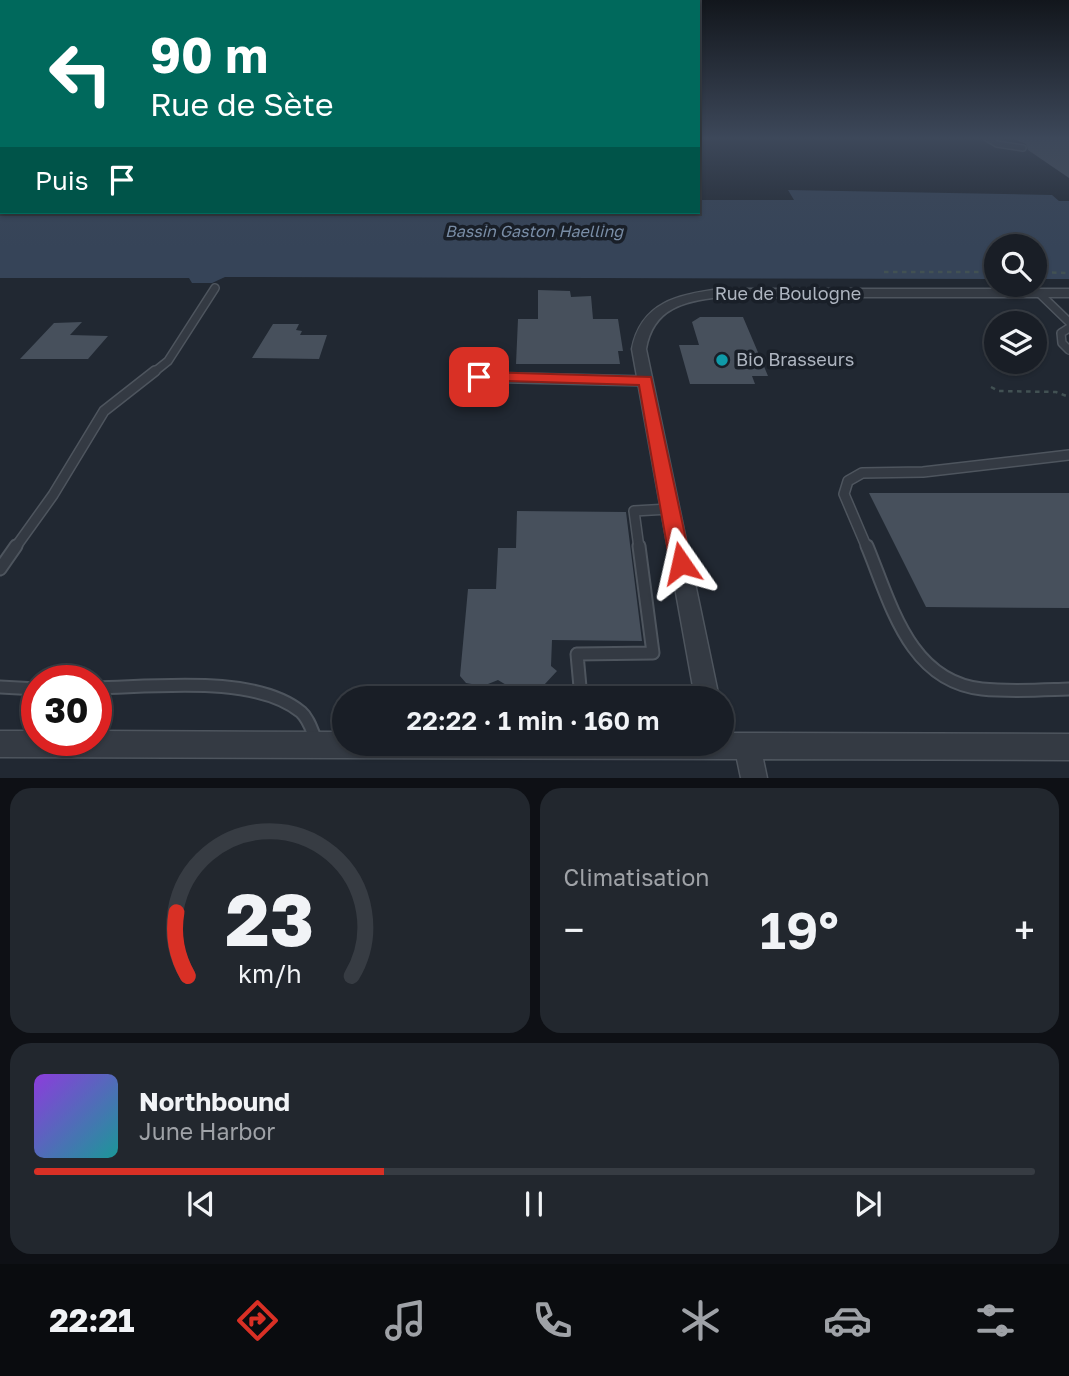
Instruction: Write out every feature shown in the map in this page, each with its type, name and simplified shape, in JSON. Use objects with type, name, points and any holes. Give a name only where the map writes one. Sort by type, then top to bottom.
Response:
[{"type":"street","name":"Rue de Boulogne","points":[[704,686],[639,349],[646,326],[658,311],[690,298],[721,293],[984,293]]},
{"type":"street","name":"Rue de Boulogne","points":[[1047,293],[1069,293]]},
{"type":"street","points":[[0,744],[332,746]]},
{"type":"street","points":[[734,746],[1069,747]]},
{"type":"street","points":[[747,747],[754,778]]},
{"type":"lane","points":[[0,569],[53,495],[104,411],[168,360],[215,288]]},
{"type":"lane","points":[[1043,297],[1069,322]]},
{"type":"lane","points":[[1069,328],[1061,333],[1062,343],[1069,350]]},
{"type":"lane","points":[[479,377],[646,380]]},
{"type":"lane","points":[[1069,455],[923,472],[862,473],[848,481],[844,494],[908,642],[919,660],[935,675],[957,685],[977,689],[1069,689]]},
{"type":"lane","points":[[580,686],[577,654],[653,653],[634,510],[670,509]]},
{"type":"lane","points":[[0,687],[21,688]]},
{"type":"lane","points":[[112,688],[245,688],[277,698],[302,713],[319,746]]},
{"type":"path","points":[[884,272],[984,272]]},
{"type":"path","points":[[1047,272],[1069,272]]},
{"type":"path","points":[[991,387],[999,391],[1056,392],[1069,397]]},
{"type":"water","name":"Bassin Gaston Haelling","points":[[788,190],[1052,195],[1059,201],[1069,201],[1069,279],[1047,279],[1047,234],[984,234],[984,279],[225,277],[212,283],[192,283],[189,278],[0,278],[0,214],[700,214],[700,200],[794,200]]},
{"type":"building","points":[[538,290],[570,291],[571,297],[591,296],[593,319],[618,319],[623,351],[618,351],[620,364],[516,364],[518,319],[538,319]]},
{"type":"building","name":"Bio Brasseurs","points":[[700,317],[743,317],[768,376],[752,376],[755,384],[690,384],[679,345],[699,345],[692,322]]},
{"type":"building","points":[[82,322],[70,335],[108,336],[88,359],[20,359],[54,323]]},
{"type":"building","points":[[273,324],[299,324],[296,330],[302,331],[300,335],[327,335],[319,359],[252,358]]},
{"type":"building","points":[[869,493],[1069,493],[1069,608],[926,607]]},
{"type":"building","points":[[517,511],[626,512],[642,641],[552,640],[551,666],[557,671],[544,685],[508,686],[498,680],[483,686],[466,683],[460,676],[468,589],[496,589],[498,548],[516,548]]},
{"type":"place","name":"Bio Brasseurs","points":[[722,360]]},
{"type":"route","points":[[479,377],[646,380],[681,563]]}]
